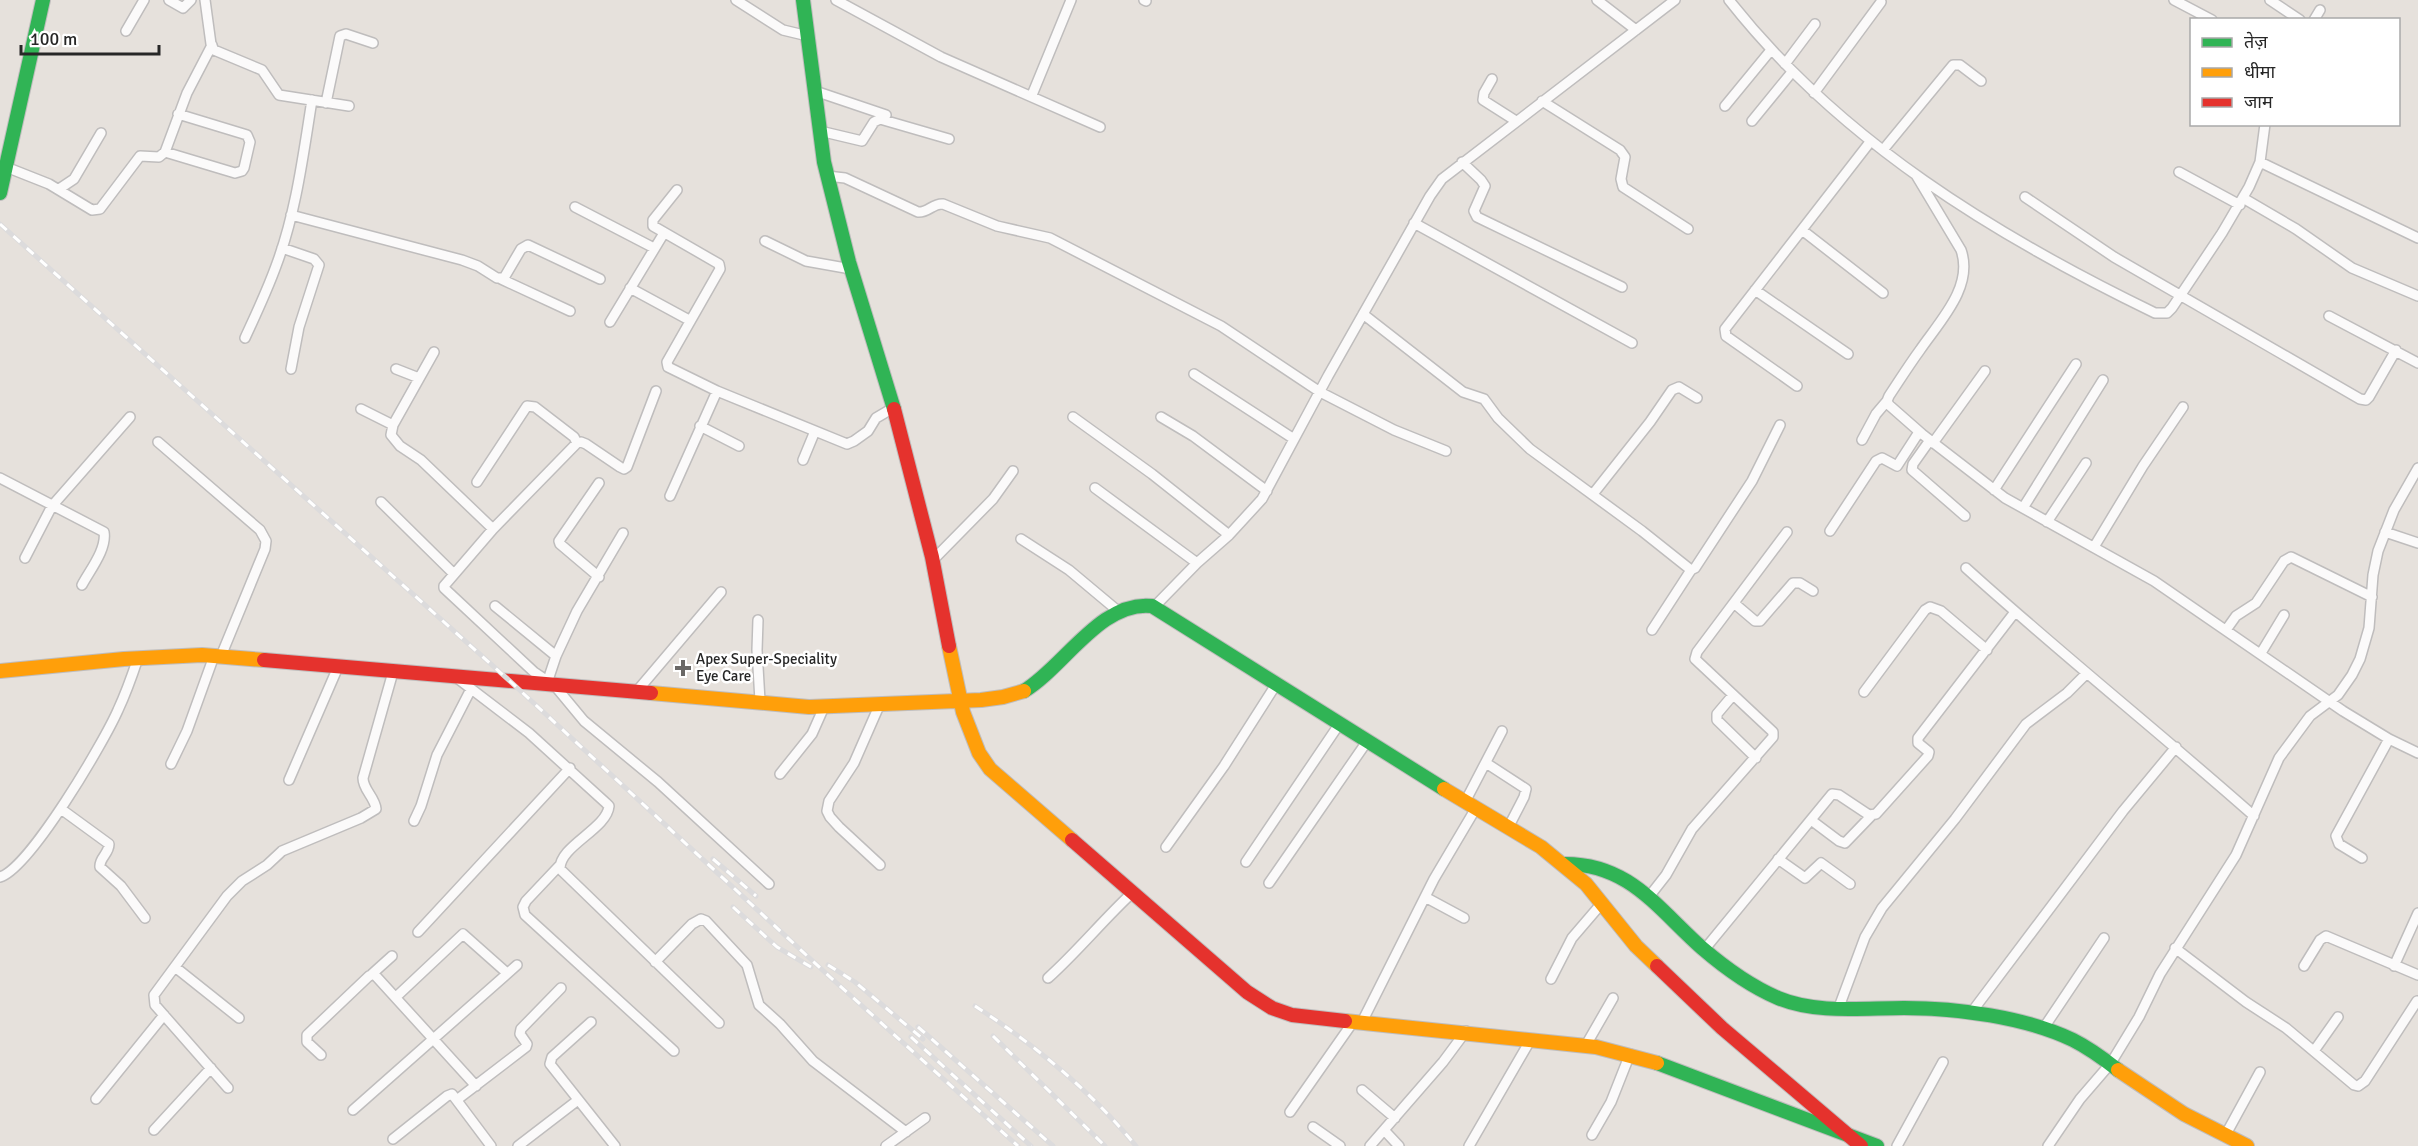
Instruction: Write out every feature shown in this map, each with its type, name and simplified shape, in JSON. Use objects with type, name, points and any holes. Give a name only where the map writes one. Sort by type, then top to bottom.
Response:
[{"type":"street","points":[[0,193],[43,0]]},
{"type":"street","points":[[126,31],[144,0]]},
{"type":"street","points":[[169,0],[183,8],[191,0]]},
{"type":"street","points":[[205,0],[212,45],[220,54],[266,73],[277,94],[349,106]]},
{"type":"street","points":[[736,0],[783,30],[808,36]]},
{"type":"street","points":[[803,0],[827,176],[851,269],[916,487],[961,701],[982,761],[1057,829],[1247,992],[1272,1008],[1292,1015],[1466,1031],[1586,1046],[1630,1054],[1877,1146]]},
{"type":"street","points":[[836,0],[941,57],[1100,126]]},
{"type":"street","points":[[1032,95],[1071,0]]},
{"type":"street","points":[[1597,0],[1636,30]]},
{"type":"street","points":[[1155,606],[1197,563],[1229,535],[1267,491],[1414,223],[1442,179],[1675,0]]},
{"type":"street","points":[[1729,0],[1792,72],[1870,142],[2001,230],[2077,274],[2155,313],[2167,313],[2242,202],[2260,162],[2265,126]]},
{"type":"street","points":[[2174,0],[2208,18]]},
{"type":"street","points":[[2270,0],[2297,18]]},
{"type":"street","points":[[1814,93],[1881,2]]},
{"type":"street","points":[[2315,18],[2320,10]]},
{"type":"street","points":[[1785,64],[1815,24]]},
{"type":"street","points":[[326,103],[340,36],[346,34],[373,43]]},
{"type":"street","points":[[6,166],[59,189],[92,210],[97,210],[140,156],[159,157],[165,152],[192,82],[212,45]]},
{"type":"street","points":[[1725,106],[1771,50]]},
{"type":"street","points":[[1883,150],[1953,65],[1960,65],[1981,81]]},
{"type":"street","points":[[1752,121],[1792,72]]},
{"type":"street","points":[[1492,79],[1484,93],[1483,100],[1516,121]]},
{"type":"street","points":[[815,91],[886,115]]},
{"type":"street","points":[[244,338],[266,292],[282,248],[303,161],[312,100]]},
{"type":"street","points":[[1542,101],[1624,153],[1625,161],[1621,179],[1623,187],[1688,229]]},
{"type":"street","points":[[165,152],[235,173],[244,168],[250,142],[247,135],[178,114]]},
{"type":"street","points":[[820,131],[862,141],[874,122],[880,119],[949,139]]},
{"type":"street","points":[[59,189],[74,179],[101,133]]},
{"type":"street","points":[[1797,386],[1726,336],[1726,326],[1870,142]]},
{"type":"street","points":[[1462,162],[1485,186],[1474,211],[1477,217],[1622,287]]},
{"type":"street","points":[[2260,162],[2418,238]]},
{"type":"street","points":[[2179,172],[2296,229],[2352,268],[2418,296]]},
{"type":"street","points":[[1862,440],[1876,414],[1956,297],[1963,274],[1964,261],[1961,250],[1916,175]]},
{"type":"street","points":[[827,176],[845,178],[918,212],[943,204],[997,226],[1050,238],[1221,326],[1320,392],[1394,430],[1446,451]]},
{"type":"street","points":[[676,190],[653,220],[653,226],[720,264],[720,269],[689,320],[667,362],[668,367],[717,391],[847,444],[868,431],[876,418],[893,408]]},
{"type":"street","points":[[2025,197],[2114,257],[2363,400],[2369,397],[2396,350]]},
{"type":"street","points":[[576,207],[654,248]]},
{"type":"street","points":[[291,215],[469,261],[501,279],[570,311]]},
{"type":"street","points":[[1414,223],[1632,343]]},
{"type":"street","points":[[1802,230],[1883,293]]},
{"type":"street","points":[[610,322],[664,232]]},
{"type":"street","points":[[765,241],[806,261],[851,269]]},
{"type":"street","points":[[501,279],[520,249],[528,245],[600,279]]},
{"type":"street","points":[[282,248],[314,259],[319,265],[299,327],[291,369]]},
{"type":"street","points":[[630,288],[689,320]]},
{"type":"street","points":[[1755,290],[1848,354]]},
{"type":"street","points":[[1363,314],[1463,392],[1484,399],[1498,418],[1530,448],[1690,570]]},
{"type":"street","points":[[2329,316],[2418,363]]},
{"type":"street","points":[[434,352],[393,425],[391,435],[394,440],[421,460],[493,529]]},
{"type":"street","points":[[1994,490],[2076,364]]},
{"type":"street","points":[[396,369],[419,378]]},
{"type":"street","points":[[1965,516],[1912,470],[1913,464],[1984,371]]},
{"type":"street","points":[[1194,374],[1294,440]]},
{"type":"street","points":[[2023,508],[2103,380]]},
{"type":"street","points":[[1593,494],[1650,422],[1672,390],[1679,387],[1697,398]]},
{"type":"street","points":[[656,391],[627,467],[624,469],[586,444],[577,443],[493,529],[444,588],[534,672],[551,683],[584,721],[658,782],[769,884]]},
{"type":"street","points":[[670,496],[717,391]]},
{"type":"street","points":[[1887,401],[1919,432],[1994,490],[2154,581],[2329,702],[2389,739],[2418,753]]},
{"type":"street","points":[[477,482],[527,406],[535,407],[574,437],[577,443]]},
{"type":"street","points":[[2094,547],[2143,466],[2183,407]]},
{"type":"street","points":[[361,409],[393,425]]},
{"type":"street","points":[[25,558],[52,506],[130,417]]},
{"type":"street","points":[[1073,417],[1152,474],[1229,535]]},
{"type":"street","points":[[1161,417],[1193,436],[1267,491]]},
{"type":"street","points":[[1652,630],[1690,570],[1695,568],[1752,481],[1780,425]]},
{"type":"street","points":[[700,426],[740,446]]},
{"type":"street","points":[[803,460],[815,431]]},
{"type":"street","points":[[1830,531],[1876,461],[1882,458],[1897,466],[1919,432]]},
{"type":"street","points":[[158,442],[260,530],[266,541],[261,560],[171,764]]},
{"type":"street","points":[[2047,522],[2086,463]]},
{"type":"street","points":[[2048,1146],[2080,1099],[2111,1063],[2139,1017],[2154,983],[2231,863],[2272,772],[2297,731],[2315,711],[2329,702],[2345,686],[2360,658],[2369,628],[2374,567],[2385,532],[2400,497],[2418,468]]},
{"type":"street","points":[[933,561],[993,499],[1013,471]]},
{"type":"street","points":[[0,478],[99,529],[105,535],[82,585]]},
{"type":"street","points":[[599,483],[559,541],[599,577]]},
{"type":"street","points":[[1095,488],[1197,563]]},
{"type":"street","points":[[381,502],[454,574]]},
{"type":"street","points":[[1648,898],[1666,875],[1692,829],[1774,735],[1695,659],[1697,652],[1787,532]]},
{"type":"street","points":[[2385,532],[2418,543]]},
{"type":"street","points":[[551,683],[556,656],[578,611],[624,533]]},
{"type":"street","points":[[1021,539],[1069,570],[1118,611]]},
{"type":"street","points":[[2226,630],[2236,616],[2252,606],[2284,561],[2291,557],[2372,597]]},
{"type":"street","points":[[1966,568],[2086,674],[2176,747],[2254,816]]},
{"type":"street","points":[[1735,604],[1755,621],[1760,621],[1793,583],[1800,583],[1814,591]]},
{"type":"street","points":[[637,691],[721,592]]},
{"type":"street","points":[[1,672],[138,658],[218,656],[457,678],[551,683],[824,707],[879,706],[961,701],[1006,696],[1023,691],[1039,681],[1118,611],[1134,605],[1155,606],[1471,805],[1509,826],[1563,864],[1586,884],[1636,946],[1700,1007],[1861,1146]]},
{"type":"street","points":[[495,606],[556,656]]},
{"type":"street","points":[[1864,692],[1925,609],[1930,607],[1941,611],[1987,650]]},
{"type":"street","points":[[1811,820],[1845,843],[1872,815],[1876,814],[1928,756],[1929,752],[1918,743],[1918,738],[2015,612]]},
{"type":"street","points":[[2261,653],[2284,615]]},
{"type":"street","points":[[758,620],[760,701]]},
{"type":"street","points":[[0,877],[7,874],[23,857],[61,809],[116,715],[138,658]]},
{"type":"street","points":[[290,780],[338,667]]},
{"type":"street","points":[[228,1088],[155,1005],[153,998],[227,896],[242,881],[267,865],[277,853],[286,848],[354,822],[376,809],[375,803],[363,786],[363,778],[393,672]]},
{"type":"street","points":[[1839,1006],[1865,937],[1881,908],[1955,819],[2025,724],[2067,693],[2086,674]]},
{"type":"street","points":[[457,678],[570,768],[606,803],[608,811],[570,850],[560,865],[526,902],[523,907],[525,915],[674,1052]]},
{"type":"street","points":[[1166,847],[1224,766],[1277,684]]},
{"type":"street","points":[[414,821],[437,755],[471,688]]},
{"type":"street","points":[[1733,695],[1717,714],[1717,720],[1756,758]]},
{"type":"street","points":[[879,706],[854,763],[830,801],[827,811],[839,827],[880,866]]},
{"type":"street","points":[[780,774],[812,735],[824,707]]},
{"type":"street","points":[[1246,862],[1340,723]]},
{"type":"street","points":[[1290,1112],[1357,1022],[1425,897],[1471,805],[1486,764],[1502,731]]},
{"type":"street","points":[[2362,858],[2339,844],[2336,836],[2389,739]]},
{"type":"street","points":[[1269,883],[1368,740]]},
{"type":"street","points":[[1971,1013],[2123,811],[2176,747]]},
{"type":"street","points":[[1486,764],[1526,789],[1509,826]]},
{"type":"street","points":[[418,932],[570,768]]},
{"type":"street","points":[[1704,950],[1778,859],[1835,794],[1872,815]]},
{"type":"street","points":[[61,809],[109,844],[108,850],[100,861],[100,867],[121,886],[145,918]]},
{"type":"street","points":[[1778,859],[1805,878],[1821,863],[1850,884]]},
{"type":"street","points":[[1563,864],[1596,866],[1610,872],[1648,898],[1704,950],[1744,980],[1785,1002],[1809,1006],[1918,1008],[1971,1013],[2043,1029],[2076,1040],[2194,1120],[2247,1146]]},
{"type":"street","points":[[560,865],[563,873],[718,1023]]},
{"type":"street","points":[[1048,978],[1132,893]]},
{"type":"street","points":[[1425,897],[1464,918]]},
{"type":"street","points":[[1551,980],[1572,938],[1602,903]]},
{"type":"street","points":[[2394,966],[2418,913]]},
{"type":"street","points":[[655,962],[692,924],[701,919],[706,921],[747,965],[759,1005],[780,1024],[813,1061],[906,1132]]},
{"type":"street","points":[[396,997],[463,934],[507,973]]},
{"type":"street","points":[[2304,966],[2320,940],[2326,936],[2418,975]]},
{"type":"street","points":[[2043,1029],[2104,938]]},
{"type":"street","points":[[2175,948],[2314,1051],[2355,1085],[2362,1084],[2417,1001]]},
{"type":"street","points":[[321,1055],[306,1040],[307,1035],[392,956]]},
{"type":"street","points":[[353,1110],[517,965]]},
{"type":"street","points":[[175,968],[239,1018]]},
{"type":"street","points":[[372,974],[377,976],[476,1086]]},
{"type":"street","points":[[458,1099],[526,1047],[527,1044],[520,1034],[521,1029],[561,988]]},
{"type":"street","points":[[1586,1046],[1613,998]]},
{"type":"street","points":[[96,1099],[165,1015]]},
{"type":"street","points":[[2314,1051],[2338,1017]]},
{"type":"street","points":[[591,1022],[550,1060],[552,1068],[615,1146]]},
{"type":"street","points":[[1370,1146],[1466,1031]]},
{"type":"street","points":[[1469,1146],[1531,1039]]},
{"type":"street","points":[[1592,1135],[1611,1102],[1630,1054]]},
{"type":"street","points":[[1897,1146],[1943,1062]]},
{"type":"street","points":[[154,1130],[211,1068]]},
{"type":"street","points":[[2225,1136],[2260,1072]]},
{"type":"street","points":[[1362,1090],[1395,1118]]},
{"type":"street","points":[[393,1139],[450,1094],[458,1099],[491,1146]]},
{"type":"street","points":[[518,1146],[578,1100]]},
{"type":"street","points":[[886,1146],[925,1118]]},
{"type":"street","points":[[1313,1127],[1340,1146]]},
{"type":"street","points":[[1384,1130],[1399,1146]]},
{"type":"railway","points":[[0,224],[512,683],[830,977],[1018,1146]]},
{"type":"railway","points":[[713,859],[756,896]]},
{"type":"railway","points":[[733,907],[777,947],[811,967]]},
{"type":"railway","points":[[828,965],[855,982],[923,1039]]},
{"type":"railway","points":[[975,1006],[1061,1070],[1100,1106],[1136,1146]]},
{"type":"railway","points":[[918,1027],[1053,1146]]},
{"type":"railway","points":[[993,1036],[1105,1146]]},
{"type":"railway","points":[[911,1037],[1031,1146]]},
{"type":"traffic: fast","points":[[0,193],[43,0]]},
{"type":"traffic: fast","points":[[803,0],[824,162],[849,262],[894,409]]},
{"type":"traffic: fast","points":[[1024,691],[1054,667],[1084,637],[1116,613],[1133,607],[1152,606],[1444,789]]},
{"type":"traffic: fast","points":[[1563,864],[1606,871],[1624,880],[1656,904],[1719,962],[1747,982],[1778,998],[1824,1008],[1925,1008],[1990,1015],[2034,1025],[2073,1040],[2118,1070]]},
{"type":"traffic: fast","points":[[1657,1063],[1877,1146]]},
{"type":"traffic: slow","points":[[949,646],[963,712],[979,753],[990,769],[1072,840]]},
{"type":"traffic: slow","points":[[0,671],[124,659],[202,655],[264,660]]},
{"type":"traffic: slow","points":[[651,693],[809,707],[981,700],[1024,691]]},
{"type":"traffic: slow","points":[[1444,789],[1541,847],[1586,884],[1636,946],[1657,966]]},
{"type":"traffic: slow","points":[[1345,1021],[1596,1047],[1657,1063]]},
{"type":"traffic: slow","points":[[2118,1070],[2184,1114],[2247,1146]]},
{"type":"traffic: jam","points":[[894,409],[932,557],[949,646]]},
{"type":"traffic: jam","points":[[264,660],[651,693]]},
{"type":"traffic: jam","points":[[1072,840],[1247,992],[1272,1008],[1292,1015],[1345,1021]]},
{"type":"traffic: jam","points":[[1657,966],[1722,1028],[1861,1146]]},
{"type":"place","name":"Apex Super-Speciality Eye Care","points":[[683,668]]}]
